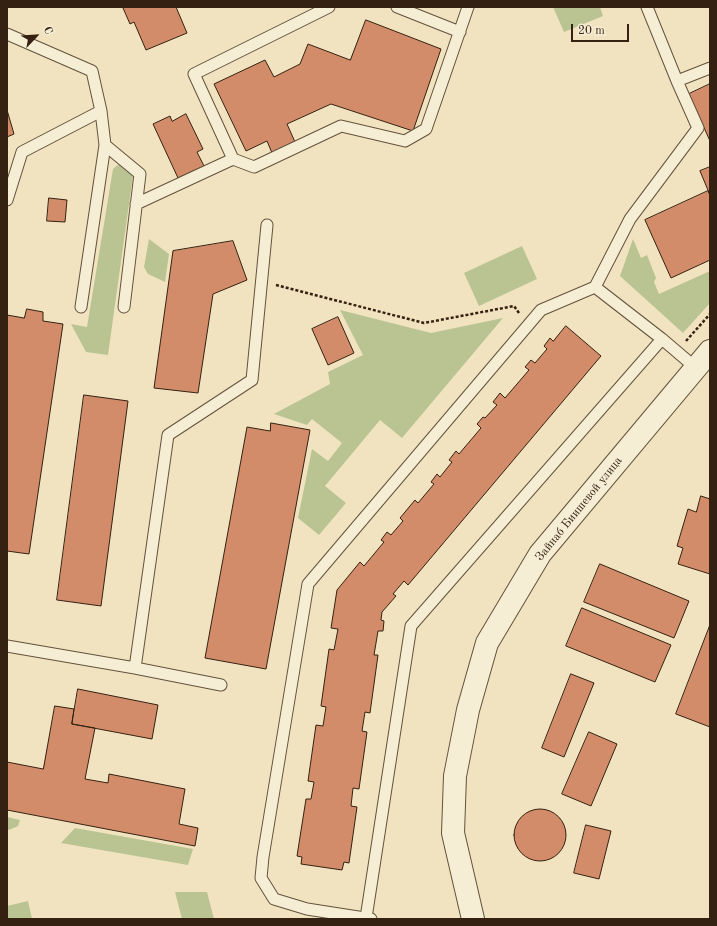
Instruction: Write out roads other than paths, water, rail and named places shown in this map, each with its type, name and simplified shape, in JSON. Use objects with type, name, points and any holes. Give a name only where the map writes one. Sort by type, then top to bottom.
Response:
[{"type":"street","name":"Зайнаб Биишевой улица","points":[[473,919],[453,833],[455,776],[468,710],[487,643],[540,554],[710,351]]},
{"type":"lane","points":[[329,7],[194,74],[233,159],[254,167],[341,126],[405,142],[426,129],[468,7]]},
{"type":"lane","points":[[397,7],[460,32]]},
{"type":"lane","points":[[647,7],[698,128],[630,219],[594,287],[541,310],[308,584],[264,849],[261,878],[274,899],[307,909],[368,919],[411,626],[662,339]]},
{"type":"lane","points":[[7,34],[92,71],[101,111],[105,145],[81,307]]},
{"type":"lane","points":[[677,81],[710,68]]},
{"type":"lane","points":[[7,200],[22,152],[101,111]]},
{"type":"lane","points":[[105,145],[140,174],[124,307]]},
{"type":"lane","points":[[136,204],[233,159]]},
{"type":"lane","points":[[135,668],[168,435],[252,380],[267,226]]},
{"type":"lane","points":[[594,287],[662,339],[696,368]]},
{"type":"lane","points":[[7,646],[221,684]]}]
